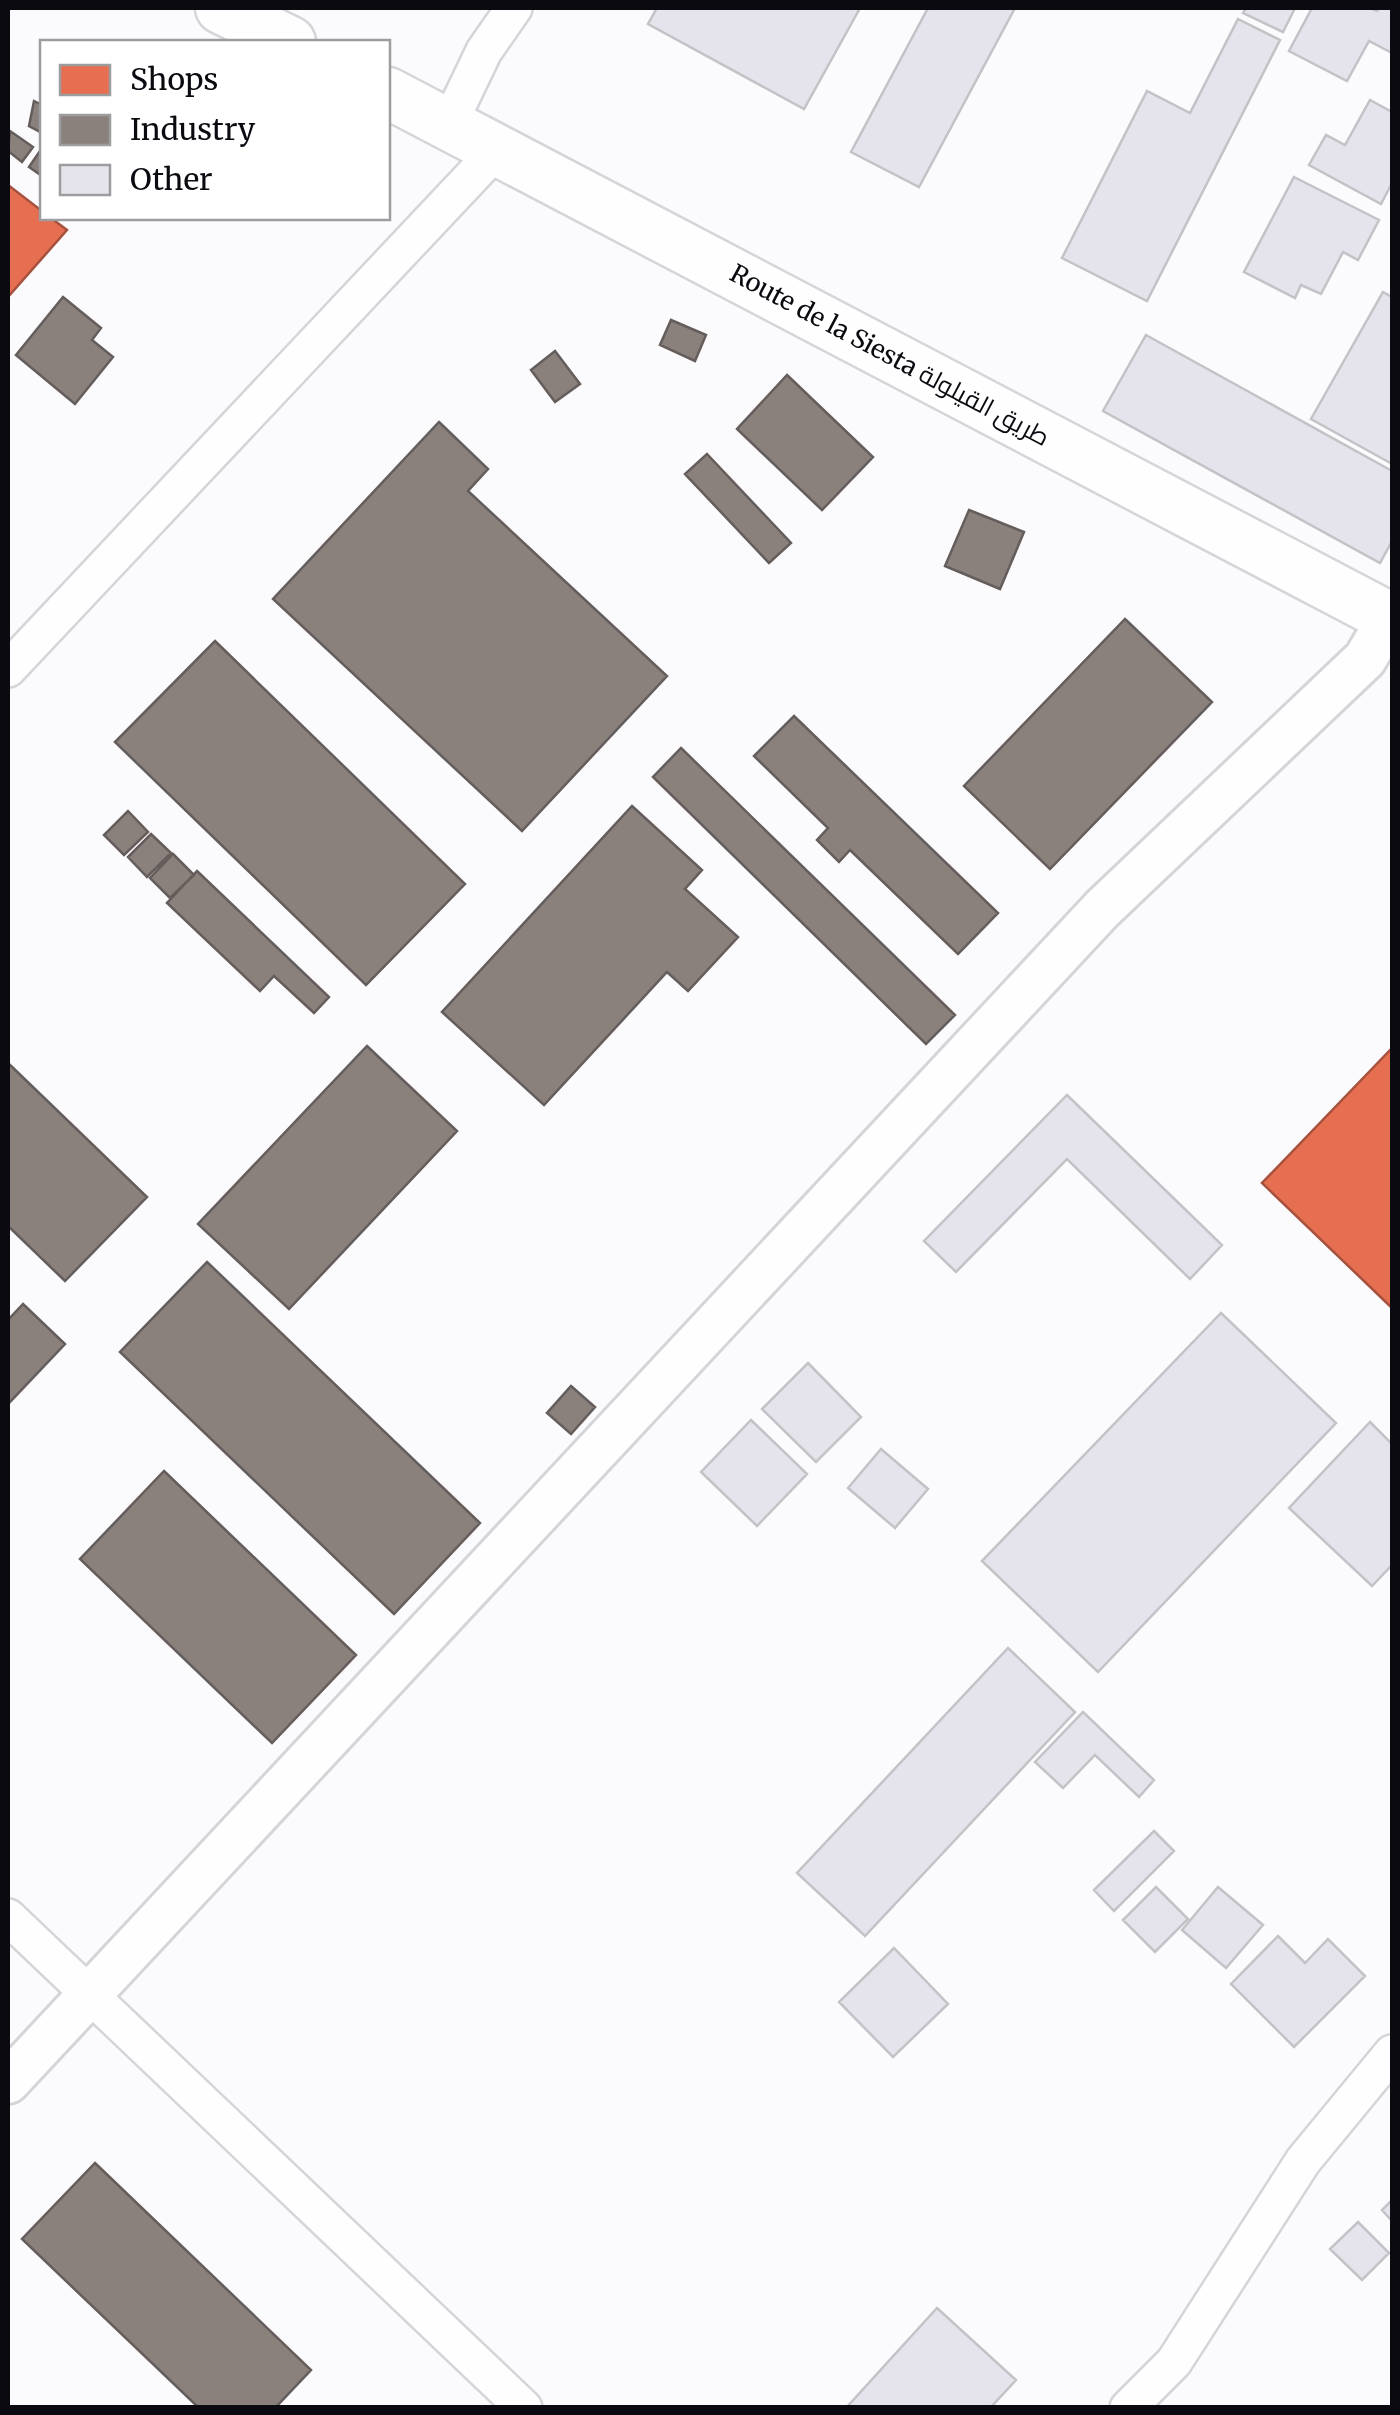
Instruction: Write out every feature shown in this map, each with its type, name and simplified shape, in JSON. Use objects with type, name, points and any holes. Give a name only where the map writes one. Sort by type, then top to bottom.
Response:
[{"type":"main road","points":[[222,8],[286,40]]},
{"type":"main road","name":"Route de la Siesta طريق القيلولة","points":[[390,94],[1392,616]]},
{"type":"street","points":[[449,124],[484,51],[514,8]]},
{"type":"street","points":[[8,669],[496,151]]},
{"type":"street","points":[[8,2082],[1102,909],[1365,659],[1392,616]]},
{"type":"street","points":[[8,1917],[524,2408]]},
{"type":"street","points":[[1128,2408],[1174,2362],[1303,2162],[1392,2053]]},
{"type":"building: Shops","points":[[8,185],[40,209],[40,220],[54,220],[67,230],[8,297]]},
{"type":"building: Shops","points":[[1392,1048],[1392,1308],[1262,1183]]},
{"type":"building: Industry","points":[[34,101],[40,104],[40,132],[29,126]]},
{"type":"building: Industry","points":[[10,131],[33,147],[22,162],[8,151]]},
{"type":"building: Industry","points":[[40,151],[40,175],[29,167]]},
{"type":"building: Industry","points":[[63,297],[101,328],[92,340],[113,357],[75,404],[16,355]]},
{"type":"building: Industry","points":[[671,320],[706,335],[695,361],[660,345]]},
{"type":"building: Industry","points":[[555,351],[580,384],[555,402],[531,370]]},
{"type":"building: Industry","points":[[787,375],[873,457],[822,510],[737,429]]},
{"type":"building: Industry","points":[[439,422],[488,469],[468,491],[667,676],[522,831],[273,599]]},
{"type":"building: Industry","points":[[707,454],[791,543],[769,563],[685,474]]},
{"type":"building: Industry","points":[[969,510],[1024,532],[1000,589],[945,566]]},
{"type":"building: Industry","points":[[1125,619],[1212,702],[1050,869],[964,786]]},
{"type":"building: Industry","points":[[215,641],[465,884],[366,985],[115,742]]},
{"type":"building: Industry","points":[[794,716],[998,913],[958,954],[850,850],[839,862],[817,840],[828,828],[754,756]]},
{"type":"building: Industry","points":[[681,748],[955,1015],[926,1044],[653,777]]},
{"type":"building: Industry","points":[[632,806],[702,870],[685,889],[738,937],[688,991],[667,972],[544,1105],[442,1012]]},
{"type":"building: Industry","points":[[128,811],[148,832],[124,855],[104,835]]},
{"type":"building: Industry","points":[[151,834],[171,853],[147,877],[128,857]]},
{"type":"building: Industry","points":[[173,854],[194,875],[170,898],[150,878]]},
{"type":"building: Industry","points":[[197,871],[329,997],[314,1013],[274,976],[260,991],[167,903]]},
{"type":"building: Industry","points":[[367,1046],[457,1131],[289,1309],[198,1224]]},
{"type":"building: Industry","points":[[8,1063],[147,1197],[65,1281],[8,1226]]},
{"type":"building: Industry","points":[[207,1262],[480,1523],[394,1614],[120,1352]]},
{"type":"building: Industry","points":[[23,1304],[65,1344],[8,1404],[8,1320]]},
{"type":"building: Industry","points":[[571,1386],[595,1407],[571,1434],[547,1413]]},
{"type":"building: Industry","points":[[164,1471],[356,1655],[272,1743],[80,1559]]},
{"type":"building: Industry","points":[[95,2163],[311,2370],[275,2408],[199,2408],[22,2239]]},
{"type":"building: Other","points":[[657,8],[860,8],[804,109],[648,24]]},
{"type":"building: Other","points":[[928,8],[1015,8],[919,187],[851,152]]},
{"type":"building: Other","points":[[1246,8],[1295,8],[1283,32],[1243,13]]},
{"type":"building: Other","points":[[1312,8],[1392,8],[1392,53],[1369,41],[1347,81],[1289,51]]},
{"type":"building: Other","points":[[1238,19],[1280,40],[1147,301],[1062,258],[1147,91],[1190,113]]},
{"type":"building: Other","points":[[1370,100],[1392,112],[1392,183],[1381,204],[1309,165],[1326,135],[1345,145]]},
{"type":"building: Other","points":[[1294,177],[1379,220],[1358,260],[1343,252],[1321,294],[1301,285],[1295,298],[1244,272]]},
{"type":"building: Other","points":[[1383,292],[1392,297],[1392,464],[1311,419]]},
{"type":"building: Other","points":[[1146,335],[1392,471],[1392,541],[1380,563],[1103,411]]},
{"type":"building: Other","points":[[1067,1095],[1222,1245],[1190,1279],[1067,1159],[956,1272],[924,1241]]},
{"type":"building: Other","points":[[1221,1313],[1336,1423],[1098,1672],[982,1561]]},
{"type":"building: Other","points":[[808,1363],[861,1417],[816,1462],[762,1409]]},
{"type":"building: Other","points":[[751,1420],[807,1474],[757,1526],[701,1472]]},
{"type":"building: Other","points":[[1370,1422],[1392,1444],[1392,1565],[1372,1586],[1289,1508]]},
{"type":"building: Other","points":[[881,1449],[928,1489],[895,1528],[848,1488]]},
{"type":"building: Other","points":[[1008,1648],[1075,1712],[865,1936],[797,1873]]},
{"type":"building: Other","points":[[1083,1712],[1154,1780],[1139,1797],[1095,1755],[1063,1788],[1035,1762]]},
{"type":"building: Other","points":[[1154,1831],[1174,1851],[1114,1911],[1094,1890]]},
{"type":"building: Other","points":[[1156,1887],[1188,1919],[1155,1952],[1123,1920]]},
{"type":"building: Other","points":[[1218,1887],[1263,1925],[1226,1968],[1182,1930]]},
{"type":"building: Other","points":[[1278,1936],[1305,1963],[1328,1939],[1365,1976],[1294,2047],[1231,1984]]},
{"type":"building: Other","points":[[894,1948],[948,2004],[893,2057],[839,2002]]},
{"type":"building: Other","points":[[1392,2200],[1392,2221],[1382,2210]]},
{"type":"building: Other","points":[[1358,2222],[1389,2253],[1362,2280],[1330,2249]]},
{"type":"building: Other","points":[[937,2308],[1016,2380],[990,2408],[846,2408]]}]
